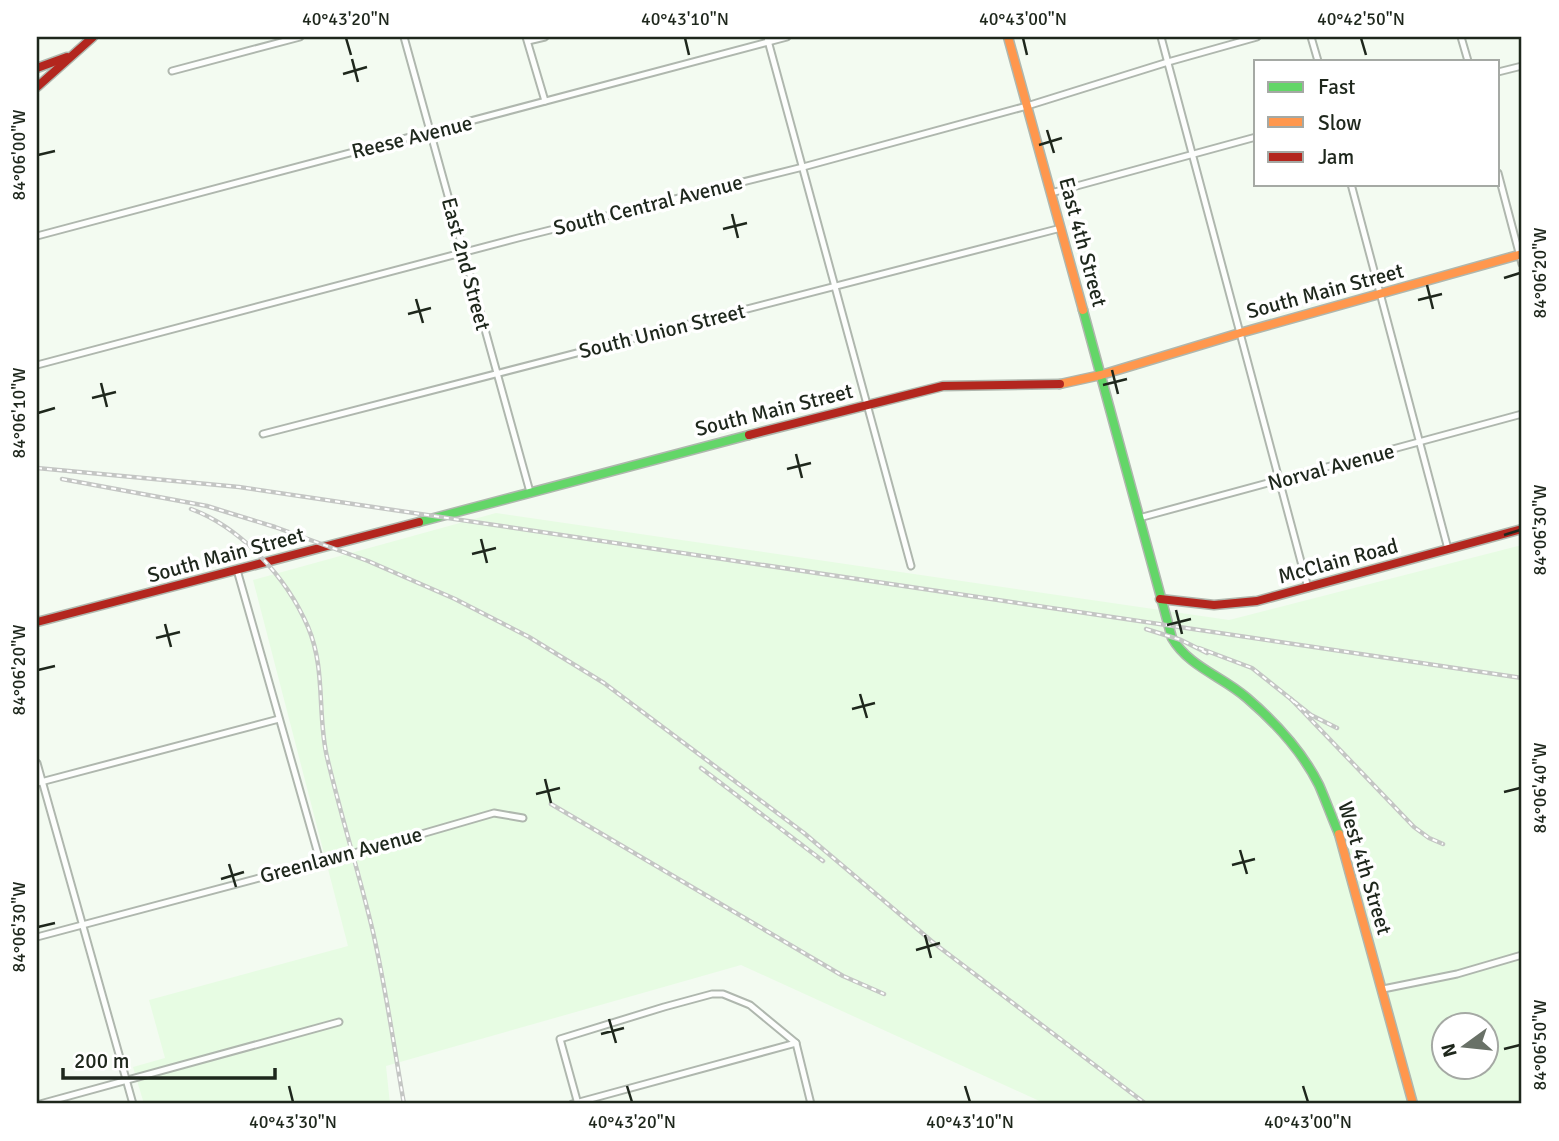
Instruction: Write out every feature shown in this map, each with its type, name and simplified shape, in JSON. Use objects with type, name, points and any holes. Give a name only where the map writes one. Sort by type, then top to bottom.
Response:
[{"type":"street","points":[[37,87],[93,37]]},
{"type":"street","points":[[172,71],[300,37]]},
{"type":"street","name":"East 2nd Street","points":[[404,37],[530,492]]},
{"type":"street","points":[[545,37],[527,39],[545,101]]},
{"type":"street","name":"Reese Avenue","points":[[37,236],[768,39],[787,37]]},
{"type":"street","name":"East 4th Street","points":[[1008,37],[1101,375]]},
{"type":"street","points":[[1161,37],[1308,587]]},
{"type":"street","name":"South Central Avenue","points":[[37,365],[463,252],[803,167],[1027,106],[1257,37]]},
{"type":"street","points":[[1311,37],[1318,60]]},
{"type":"street","points":[[1461,37],[1468,60]]},
{"type":"street","points":[[768,39],[911,566]]},
{"type":"street","points":[[37,68],[73,55]]},
{"type":"street","points":[[1500,72],[1522,66]]},
{"type":"street","points":[[1051,192],[1254,138]]},
{"type":"street","points":[[1500,180],[1521,258]]},
{"type":"street","points":[[1352,186],[1448,549]]},
{"type":"street","name":"South Union Street","points":[[263,434],[1061,228]]},
{"type":"street","name":"South Main Street","points":[[37,622],[920,390],[943,386],[1056,385],[1101,375],[1240,332],[1521,258]]},
{"type":"street","name":"West 4th Street","points":[[1101,375],[1160,599],[1176,648],[1245,696],[1265,714],[1297,750],[1318,783],[1342,841],[1413,1104]]},
{"type":"street","name":"Norval Avenue","points":[[1139,518],[1522,414]]},
{"type":"street","name":"McClain Road","points":[[1160,599],[1226,605],[1257,601],[1522,529]]},
{"type":"street","points":[[237,570],[320,861]]},
{"type":"street","points":[[39,782],[279,719]]},
{"type":"street","points":[[37,763],[39,782],[133,1104]]},
{"type":"street","name":"Greenlawn Avenue","points":[[37,937],[494,813],[523,818]]},
{"type":"street","points":[[1383,989],[1457,974],[1522,955]]},
{"type":"street","points":[[796,1043],[576,1104],[560,1040],[718,993],[750,1004],[796,1043],[811,1104]]},
{"type":"street","points":[[40,1104],[339,1022]]},
{"type":"shaded area","points":[[496,513],[1229,620],[1522,545],[1522,1104],[1046,1104],[741,965],[386,1066],[390,1104],[144,1104],[133,1067],[165,1058],[149,1000],[348,946],[253,580]]},
{"type":"railway","points":[[37,468],[239,487],[1522,678]]},
{"type":"railway","points":[[62,479],[207,506],[275,527],[368,561],[455,599],[529,637],[604,683],[804,833],[935,944],[1146,1104]]},
{"type":"railway","points":[[191,509],[228,529],[261,557],[288,591],[314,643],[327,757],[373,932],[404,1104]]},
{"type":"railway","points":[[1146,629],[1181,640],[1207,653]]},
{"type":"railway","points":[[1199,648],[1252,668],[1311,715],[1337,728]]},
{"type":"railway","points":[[1291,699],[1414,827],[1443,844]]},
{"type":"railway","points":[[701,768],[823,861]]},
{"type":"railway","points":[[551,804],[843,976],[884,994]]},
{"type":"traffic: fast","points":[[1083,310],[1172,638],[1187,657],[1247,698],[1287,738],[1305,760],[1319,785],[1339,834]]},
{"type":"traffic: fast","points":[[419,522],[749,435]]},
{"type":"traffic: slow","points":[[1008,37],[1083,310]]},
{"type":"traffic: slow","points":[[1060,384],[1101,375],[1522,254]]},
{"type":"traffic: slow","points":[[1339,834],[1413,1104]]},
{"type":"traffic: jam","points":[[37,87],[93,37]]},
{"type":"traffic: jam","points":[[37,68],[67,57]]},
{"type":"traffic: jam","points":[[749,435],[943,386],[1060,384]]},
{"type":"traffic: jam","points":[[37,622],[419,522]]},
{"type":"traffic: jam","points":[[1160,599],[1214,605],[1257,601],[1522,529]]}]
